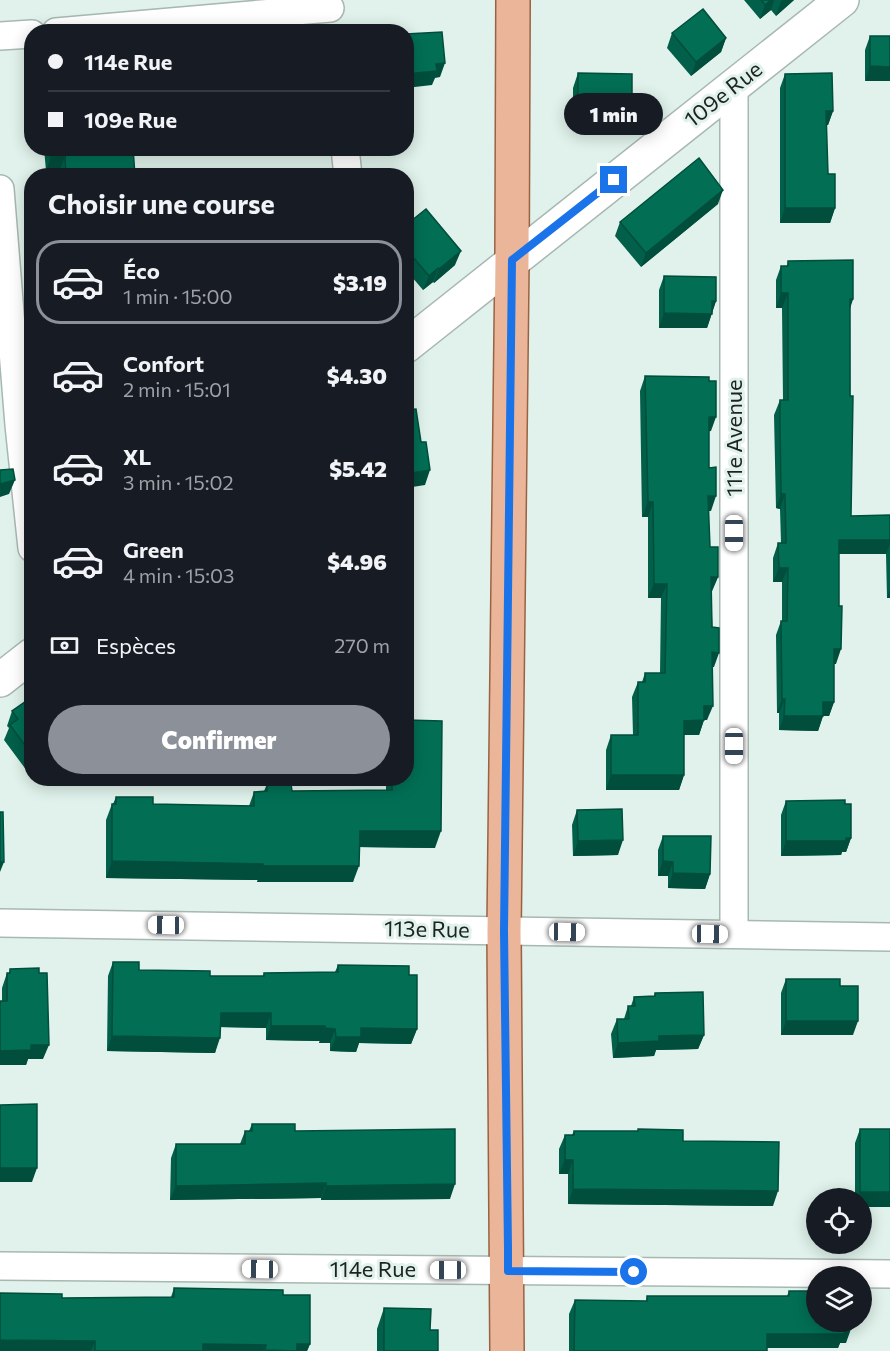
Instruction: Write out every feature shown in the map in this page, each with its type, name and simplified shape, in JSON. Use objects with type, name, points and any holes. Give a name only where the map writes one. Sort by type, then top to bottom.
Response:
[{"type":"main road","points":[[507,1351],[504,931],[513,0]]},
{"type":"street","name":"109e Rue","points":[[414,340],[842,0]]},
{"type":"street","points":[[171,24],[330,13]]},
{"type":"street","points":[[0,36],[24,34]]},
{"type":"street","name":"111e Avenue","points":[[734,85],[734,934]]},
{"type":"street","points":[[0,189],[9,426],[24,506]]},
{"type":"street","points":[[0,680],[24,662]]},
{"type":"street","name":"113e Rue","points":[[0,922],[890,937]]},
{"type":"street","name":"114e Rue","points":[[0,1266],[890,1274]]},
{"type":"building","points":[[761,0],[771,0],[765,5]]},
{"type":"building","points":[[703,9],[726,38],[696,62],[672,33]]},
{"type":"building","points":[[442,32],[445,63],[436,64],[437,71],[414,73],[414,34]]},
{"type":"building","points":[[870,36],[890,36],[890,67],[870,66]]},
{"type":"building","points":[[578,73],[632,74],[632,116],[578,116]]},
{"type":"building","points":[[832,73],[833,111],[826,111],[828,174],[835,174],[835,208],[785,208],[785,74]]},
{"type":"building","points":[[65,156],[134,156],[134,168],[66,168]]},
{"type":"building","points":[[699,158],[723,190],[646,253],[620,222]]},
{"type":"building","points":[[426,209],[461,251],[429,276],[414,258],[414,219]]},
{"type":"building","points":[[853,260],[853,299],[850,299],[850,396],[853,396],[851,516],[890,515],[890,540],[839,540],[841,649],[834,649],[834,702],[823,702],[823,716],[784,716],[781,621],[787,621],[788,568],[779,568],[778,543],[786,543],[785,494],[781,494],[780,400],[788,400],[788,293],[781,293],[781,266],[788,266],[788,261]]},
{"type":"building","points":[[664,276],[716,277],[716,301],[712,301],[712,314],[664,313]]},
{"type":"building","points":[[645,376],[709,377],[709,381],[716,381],[716,417],[709,417],[709,468],[716,467],[716,496],[708,496],[710,547],[718,547],[718,577],[711,577],[712,627],[719,628],[719,653],[712,652],[713,706],[704,706],[704,720],[684,721],[684,775],[611,775],[611,735],[638,735],[638,682],[645,682],[645,673],[665,673],[667,584],[654,584],[653,502],[648,502]]},
{"type":"building","points":[[414,409],[416,409],[421,442],[426,442],[430,470],[414,473]]},
{"type":"building","points":[[13,469],[15,480],[0,484],[0,470]]},
{"type":"building","points":[[24,703],[24,744],[10,725],[18,719],[12,711]]},
{"type":"building","points":[[414,720],[442,721],[441,831],[360,831],[359,866],[263,866],[263,864],[112,861],[112,804],[116,804],[116,797],[153,797],[153,804],[254,806],[254,792],[267,791],[267,786],[291,786],[292,791],[392,790],[392,786],[414,786]]},
{"type":"building","points":[[845,800],[845,804],[851,804],[851,838],[846,838],[846,841],[786,841],[786,801]]},
{"type":"building","points":[[622,809],[623,840],[578,841],[577,810]]},
{"type":"building","points":[[0,812],[3,812],[4,862],[0,862]]},
{"type":"building","points":[[663,836],[711,836],[710,874],[673,873],[673,862],[663,861]]},
{"type":"building","points":[[113,962],[139,962],[139,970],[210,971],[210,976],[338,972],[338,965],[409,966],[409,975],[417,975],[417,1029],[361,1028],[361,1037],[336,1037],[335,1029],[325,1028],[325,1026],[271,1026],[271,1013],[221,1013],[220,1038],[112,1036]]},
{"type":"building","points":[[39,968],[39,973],[47,973],[49,1045],[31,1045],[31,1050],[0,1051],[0,1001],[7,1001],[7,973],[10,973],[10,969]]},
{"type":"building","points":[[786,979],[840,979],[840,986],[858,986],[858,1021],[786,1021]]},
{"type":"building","points":[[703,992],[704,1035],[659,1036],[659,1041],[618,1043],[617,1019],[629,1019],[628,1006],[635,1006],[634,997],[655,996],[655,993]]},
{"type":"building","points":[[37,1104],[37,1168],[0,1168],[0,1105]]},
{"type":"building","points":[[252,1124],[295,1124],[295,1131],[455,1129],[455,1184],[326,1186],[326,1183],[176,1186],[176,1144],[245,1144],[245,1131],[252,1131]]},
{"type":"building","points":[[638,1129],[683,1130],[683,1141],[779,1142],[778,1191],[573,1189],[573,1160],[565,1160],[565,1135],[574,1135],[574,1131],[638,1131]]},
{"type":"building","points":[[860,1129],[890,1129],[890,1192],[872,1192],[872,1188],[860,1188]]},
{"type":"building","points":[[174,1288],[283,1290],[283,1295],[310,1295],[310,1344],[297,1344],[297,1351],[265,1350],[266,1345],[203,1344],[203,1351],[95,1351],[95,1341],[0,1340],[0,1293],[62,1294],[62,1298],[174,1297]]},
{"type":"building","points":[[789,1291],[806,1291],[806,1332],[844,1332],[844,1334],[767,1334],[767,1351],[574,1351],[575,1300],[647,1301],[647,1296],[789,1296]]},
{"type":"building","points":[[384,1308],[431,1309],[430,1330],[438,1330],[438,1351],[384,1351]]},
{"type":"route","points":[[614,180],[512,260],[504,931],[508,1271],[634,1272]]}]
